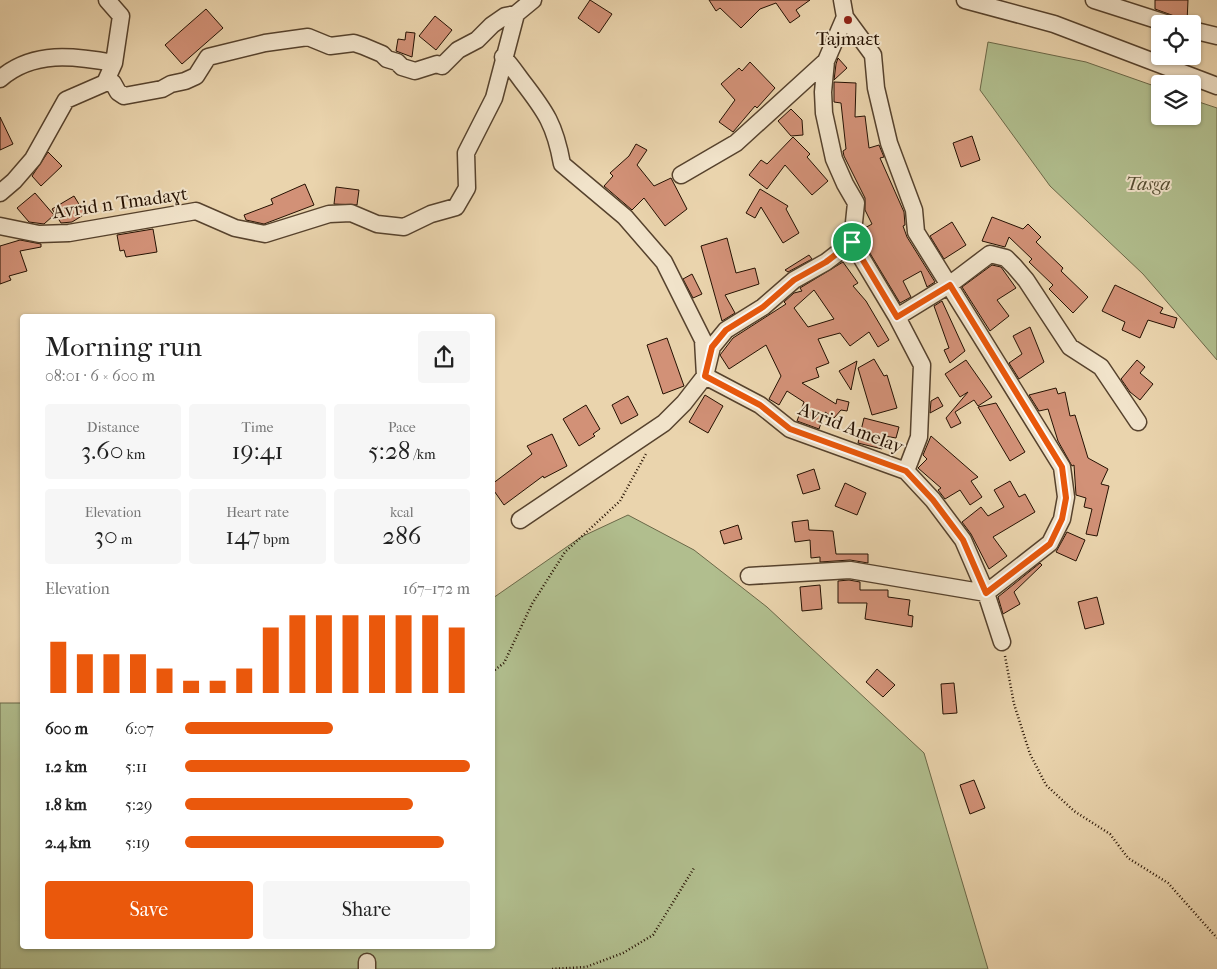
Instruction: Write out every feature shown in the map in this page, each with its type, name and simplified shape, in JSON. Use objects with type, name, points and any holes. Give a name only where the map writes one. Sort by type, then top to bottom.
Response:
[{"type":"street","points":[[106,83],[114,63],[121,16],[107,0]]},
{"type":"street","points":[[0,193],[14,181],[33,159],[66,100],[106,83],[112,83],[118,92],[124,96],[162,89],[196,76],[208,57],[272,41],[308,37],[330,46],[354,44],[363,46],[382,54],[387,59],[397,62],[402,67],[415,71],[437,64],[442,66],[458,50],[477,40],[492,25],[505,16],[516,14],[533,0]]},
{"type":"street","points":[[749,576],[850,570],[986,593],[1050,544],[1062,519],[1066,498],[1062,467],[916,232],[914,210],[889,143],[876,88],[873,55],[845,17],[842,0]]},
{"type":"street","points":[[964,0],[1054,24],[1217,86]]},
{"type":"street","points":[[1094,0],[1151,18]]},
{"type":"street","name":"Avrid n Tmadaɣt","points":[[0,226],[39,234],[69,232],[196,211],[235,228],[265,234],[329,214],[351,213],[377,224],[404,227],[431,214],[456,207],[467,188],[466,153],[494,98],[503,57],[516,14]]},
{"type":"street","points":[[845,17],[826,61],[823,92],[834,159],[856,203],[852,242],[897,317],[922,365],[919,437],[906,471],[933,500],[963,540],[986,593],[1002,642]]},
{"type":"street","points":[[1201,32],[1217,36]]},
{"type":"street","points":[[0,79],[28,63],[49,57],[75,56],[114,63]]},
{"type":"street","points":[[503,57],[536,96],[548,116],[557,138],[562,164],[625,217],[664,262],[702,340],[705,376]]},
{"type":"street","points":[[681,175],[736,143],[826,61]]},
{"type":"street","points":[[520,520],[664,423],[684,403],[705,376],[712,347],[726,330],[763,307],[794,280],[826,262],[852,242]]},
{"type":"street","points":[[897,317],[950,285],[990,254],[1006,258],[1026,280],[1070,347],[1101,368],[1138,422]]},
{"type":"street","name":"Avrid Amelay","points":[[705,376],[760,405],[790,429],[906,471]]},
{"type":"path","points":[[495,670],[504,663],[532,604],[565,552],[620,501],[649,449]]},
{"type":"path","points":[[1002,642],[1017,713],[1030,754],[1046,785],[1074,811],[1110,834],[1128,858],[1168,883],[1217,938]]},
{"type":"path","points":[[552,969],[586,966],[623,953],[653,935],[694,868]]},
{"type":"green space","name":"Tasga","points":[[988,42],[1086,62],[1151,85],[1151,125],[1201,125],[1201,103],[1217,108],[1217,360],[1143,274],[1050,186],[980,90]]},
{"type":"green space","points":[[628,515],[694,550],[767,607],[924,753],[988,969],[0,969],[0,703],[20,703],[20,949],[495,949],[495,597],[581,537]]},
{"type":"building","points":[[590,0],[612,14],[599,33],[578,18]]},
{"type":"building","points":[[709,0],[810,0],[796,10],[800,16],[790,23],[776,3],[760,9],[741,28],[720,8],[716,11]]},
{"type":"building","points":[[1155,0],[1188,0],[1187,15],[1172,15],[1155,9]]},
{"type":"building","points":[[206,9],[223,28],[182,64],[165,45]]},
{"type":"building","points":[[435,16],[452,30],[436,50],[419,36]]},
{"type":"building","points":[[406,32],[415,33],[412,57],[396,51],[398,39],[405,40]]},
{"type":"building","points":[[838,58],[847,68],[834,80],[836,64]]},
{"type":"building","points":[[750,62],[775,88],[757,108],[755,106],[733,132],[719,122],[735,100],[721,84],[739,68],[742,71]]},
{"type":"building","points":[[834,82],[856,83],[855,117],[865,116],[869,148],[879,145],[884,157],[880,158],[904,212],[905,225],[903,226],[907,237],[935,282],[927,287],[921,271],[903,281],[911,297],[900,303],[862,240],[863,229],[872,224],[865,210],[865,198],[844,156],[843,151],[846,149],[841,103],[834,102]]},
{"type":"building","points":[[791,109],[802,120],[803,135],[791,136],[778,121]]},
{"type":"building","points":[[0,117],[13,144],[0,150]]},
{"type":"building","points":[[972,136],[980,160],[961,167],[953,143]]},
{"type":"building","points":[[793,137],[810,154],[807,157],[828,181],[812,195],[785,165],[767,189],[749,175],[761,160],[767,164]]},
{"type":"building","points":[[636,144],[647,150],[637,165],[654,186],[671,178],[687,209],[665,226],[644,198],[632,210],[604,186],[613,176],[610,173],[629,156]]},
{"type":"building","points":[[48,152],[62,166],[41,186],[32,176]]},
{"type":"building","points":[[305,184],[314,205],[264,224],[246,220],[244,215],[273,204],[271,199]]},
{"type":"building","points":[[336,187],[359,190],[357,205],[334,204]]},
{"type":"building","points":[[760,189],[788,206],[786,209],[799,233],[783,243],[761,207],[755,218],[746,213]]},
{"type":"building","points":[[35,193],[54,215],[44,224],[29,222],[17,208]]},
{"type":"building","points":[[74,196],[85,214],[72,222],[61,223],[52,209]]},
{"type":"building","points":[[992,217],[1023,229],[1028,224],[1041,237],[1036,242],[1063,268],[1061,271],[1088,297],[1073,313],[1049,289],[1053,285],[1029,262],[1032,259],[1009,237],[1005,247],[982,241]]},
{"type":"building","points":[[952,222],[966,245],[944,259],[930,236]]},
{"type":"building","points":[[153,229],[157,252],[126,257],[124,250],[120,251],[117,235]]},
{"type":"building","points":[[727,238],[736,273],[755,268],[759,284],[725,295],[735,313],[722,321],[701,246]]},
{"type":"building","points":[[20,240],[41,244],[41,247],[20,251],[27,271],[9,276],[11,280],[0,284],[0,246]]},
{"type":"building","points":[[809,255],[812,259],[788,272],[785,270]]},
{"type":"building","points":[[843,262],[858,283],[853,286],[866,301],[889,340],[878,347],[869,332],[850,346],[840,333],[818,339],[829,363],[816,368],[819,377],[802,383],[836,404],[837,399],[849,402],[847,411],[841,410],[834,418],[825,412],[819,429],[797,421],[804,402],[787,391],[779,405],[769,399],[781,376],[766,345],[729,369],[720,355],[733,338],[786,304],[784,302],[794,293],[802,291],[800,288]],"holes":[[[814,290],[834,319],[808,327],[794,308]]]},
{"type":"building","points":[[992,265],[1001,267],[1016,288],[997,300],[1009,316],[990,331],[962,287]]},
{"type":"building","points":[[692,274],[702,294],[693,298],[683,279]]},
{"type":"building","points":[[1115,285],[1163,308],[1160,313],[1177,318],[1174,328],[1148,320],[1140,338],[1122,330],[1125,322],[1102,311]]},
{"type":"building","points":[[942,301],[965,351],[950,363],[944,350],[949,348],[934,306]]},
{"type":"building","points":[[1030,327],[1044,362],[1019,379],[1009,363],[1022,354],[1013,336]]},
{"type":"building","points":[[667,338],[684,386],[663,394],[647,345]]},
{"type":"building","points":[[874,359],[884,376],[887,375],[897,408],[872,415],[858,368]]},
{"type":"building","points":[[966,360],[992,397],[978,406],[974,400],[955,412],[961,423],[951,428],[946,418],[968,392],[960,397],[945,374]]},
{"type":"building","points":[[1137,360],[1145,367],[1140,373],[1153,384],[1140,400],[1130,392],[1121,379]]},
{"type":"building","points":[[857,361],[851,390],[839,371]]},
{"type":"building","points":[[1056,388],[1058,394],[1065,392],[1070,416],[1075,415],[1088,458],[1108,469],[1101,484],[1109,486],[1097,536],[1086,534],[1092,509],[1084,507],[1086,498],[1076,495],[1074,465],[1072,466],[1058,441],[1048,409],[1039,411],[1029,395]]},
{"type":"building","points":[[705,395],[723,406],[708,433],[689,422]]},
{"type":"building","points":[[628,396],[638,415],[621,424],[612,405]]},
{"type":"building","points":[[938,397],[943,406],[930,413],[931,401]]},
{"type":"building","points":[[996,403],[1025,452],[1010,461],[978,407]]},
{"type":"building","points":[[586,405],[600,429],[593,434],[595,436],[579,446],[563,419]]},
{"type":"building","points":[[864,418],[899,427],[896,438],[885,436],[882,449],[858,443]]},
{"type":"building","points":[[552,434],[567,466],[544,478],[543,476],[504,505],[495,492],[495,482],[532,454],[527,446]]},
{"type":"building","points":[[931,436],[978,477],[971,481],[982,497],[970,505],[960,490],[945,499],[938,490],[941,488],[918,468],[927,459],[923,455]]},
{"type":"building","points":[[814,469],[820,489],[803,494],[797,475]]},
{"type":"building","points":[[1010,481],[1019,497],[1025,494],[1035,512],[993,537],[1007,556],[989,569],[971,534],[962,522],[981,507],[988,516],[1004,507],[994,490]]},
{"type":"building","points":[[845,483],[866,493],[857,515],[835,506]]},
{"type":"building","points":[[808,520],[809,530],[833,531],[836,554],[868,554],[868,563],[850,560],[820,562],[820,557],[811,558],[810,540],[795,542],[792,522]]},
{"type":"building","points":[[738,525],[742,539],[724,544],[720,531]]},
{"type":"building","points":[[1067,532],[1085,540],[1076,561],[1056,552]]},
{"type":"building","points":[[1040,563],[1042,565],[1014,592],[1020,604],[1003,614],[998,597]]},
{"type":"building","points":[[838,581],[860,582],[860,590],[888,590],[888,597],[910,600],[908,615],[913,616],[912,627],[865,619],[867,603],[838,603]]},
{"type":"building","points":[[820,585],[822,609],[802,611],[800,587]]},
{"type":"building","points":[[1097,597],[1104,624],[1085,629],[1078,602]]},
{"type":"building","points":[[877,669],[895,685],[883,697],[866,682]]},
{"type":"building","points":[[954,683],[957,713],[943,714],[941,684]]},
{"type":"building","points":[[974,780],[985,808],[970,814],[960,785]]},
{"type":"place","name":"Tajmaɛt","points":[[848,20]]},
{"type":"route","points":[[852,242],[897,317],[950,285],[1062,467],[1066,498],[1062,519],[1050,544],[1012,571],[986,593],[963,540],[933,500],[906,471],[790,429],[760,405],[705,376],[712,347],[726,330],[763,307],[794,280],[826,262],[852,242]]}]
